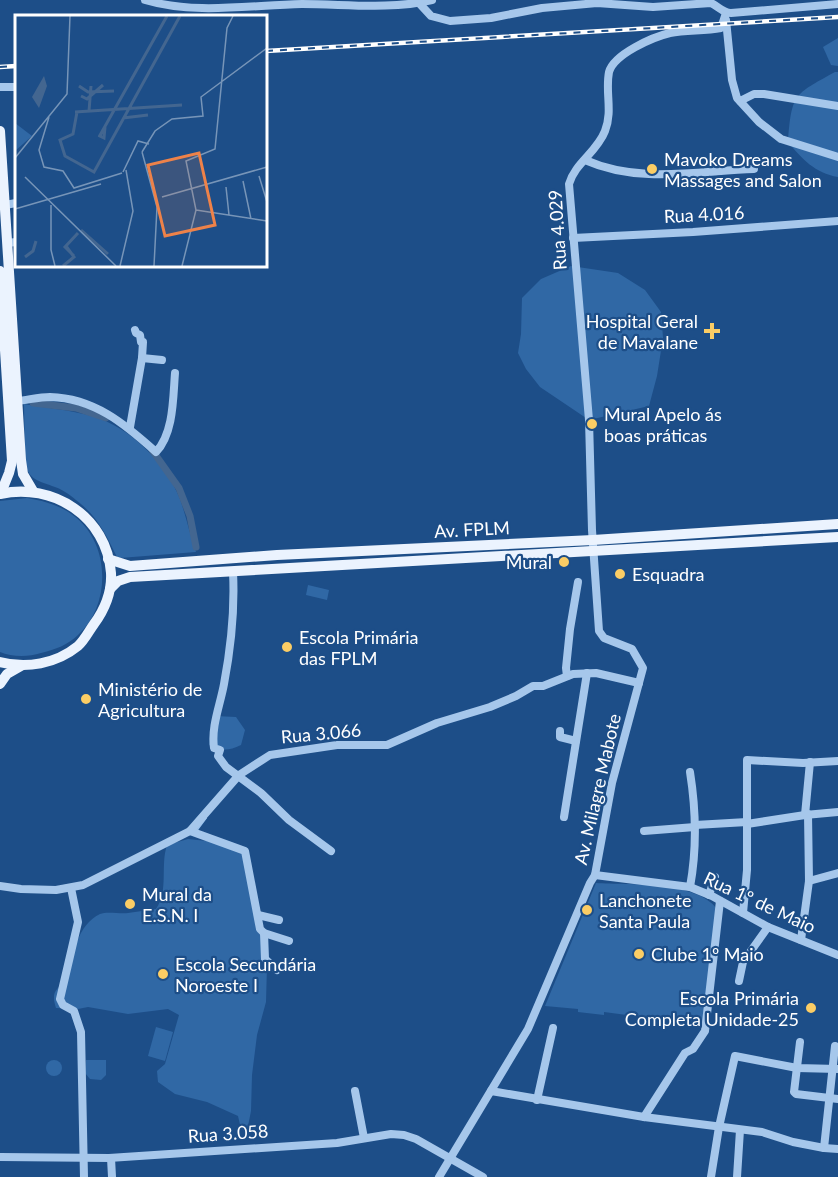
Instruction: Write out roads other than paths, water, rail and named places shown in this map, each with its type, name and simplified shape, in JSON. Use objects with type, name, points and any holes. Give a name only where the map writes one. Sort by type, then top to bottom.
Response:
[{"type":"main road","points":[[0,131],[5,205],[12,243],[21,460],[23,474],[33,492]]},
{"type":"main road","points":[[0,271],[12,461],[0,494],[33,492],[51,495],[67,503],[82,514],[98,535],[111,574],[110,589],[104,610],[79,645],[62,656],[42,663],[22,665],[0,662]]},
{"type":"main road","name":"Av. FPLM","points":[[590,548],[624,538],[838,524]]},
{"type":"main road","name":"Av. FPLM","points":[[108,560],[130,566],[277,555],[590,548],[838,537]]},
{"type":"main road","points":[[110,589],[118,581],[130,577],[590,548]]},
{"type":"main road","points":[[0,684],[7,674],[22,665]]},
{"type":"street","points":[[145,0],[157,4],[188,7],[266,3],[419,3],[432,0]]},
{"type":"street","points":[[419,3],[431,16],[450,21],[491,18],[542,8],[597,3],[653,7],[711,3],[726,13],[785,4],[838,4]]},
{"type":"street","points":[[726,13],[725,23],[735,95],[759,123],[781,139],[838,157]]},
{"type":"street","name":"Rua 4.029","points":[[590,548],[589,420],[569,184],[576,168],[603,137],[608,123],[609,72],[614,62],[625,53],[661,36],[721,28],[726,13]]},
{"type":"street","points":[[740,101],[754,94],[764,93],[838,106]]},
{"type":"street","points":[[585,160],[603,168],[651,175],[754,169]]},
{"type":"street","points":[[5,205],[15,203]]},
{"type":"street","name":"Rua 4.016","points":[[573,238],[838,221]]},
{"type":"street","points":[[130,427],[142,358],[142,342],[135,330]]},
{"type":"street","points":[[142,358],[162,360]]},
{"type":"street","points":[[17,401],[50,397],[86,404],[110,414],[130,427],[156,452],[166,437],[173,401],[175,373]]},
{"type":"street","name":"Av. Milagre Mabote","points":[[439,1177],[528,1029],[595,875],[612,783],[643,668],[632,649],[604,638],[599,631],[590,548]]},
{"type":"street","points":[[233,572],[234,612],[231,644],[212,738],[214,748],[220,750],[218,756],[226,767],[239,775],[289,820],[331,850]]},
{"type":"street","points":[[567,676],[570,629],[578,582]]},
{"type":"street","points":[[564,817],[587,673]]},
{"type":"street","name":"Rua 3.066","points":[[0,886],[21,889],[71,888],[83,885],[190,831],[239,775],[270,754],[338,745],[387,745],[437,723],[490,707],[533,686],[543,686],[567,676],[596,673],[639,683]]},
{"type":"street","points":[[560,731],[560,738],[576,741]]},
{"type":"street","points":[[742,913],[746,878],[747,760],[838,761]]},
{"type":"street","points":[[801,940],[809,881],[806,815],[810,762]]},
{"type":"street","points":[[690,772],[695,826],[695,854],[690,887]]},
{"type":"street","points":[[644,831],[747,823],[838,812]]},
{"type":"street","points":[[190,831],[244,851],[260,929],[264,933],[289,941]]},
{"type":"street","points":[[809,881],[838,873]]},
{"type":"street","name":"Rua 1º de Maio","points":[[595,875],[690,887],[768,927],[838,955]]},
{"type":"street","points":[[709,895],[715,877]]},
{"type":"street","points":[[71,888],[78,922],[60,999],[63,1005],[74,1011],[81,1032],[84,1177]]},
{"type":"street","points":[[644,1117],[685,1053],[693,1049],[705,1031],[720,901]]},
{"type":"street","points":[[258,915],[279,920]]},
{"type":"street","points":[[739,981],[743,962],[768,927]]},
{"type":"street","points":[[264,933],[265,959],[278,970]]},
{"type":"street","points":[[537,1100],[553,1028]]},
{"type":"street","points":[[800,1042],[794,1092],[834,1098]]},
{"type":"street","points":[[824,1148],[834,1098],[836,1046]]},
{"type":"street","points":[[711,1177],[735,1056],[797,1068],[836,1069]]},
{"type":"street","points":[[355,1091],[364,1138]]},
{"type":"street","points":[[491,1091],[644,1117],[762,1132],[787,1140],[838,1149]]},
{"type":"street","points":[[737,1177],[740,1130]]},
{"type":"street","name":"Rua 3.058","points":[[0,1157],[111,1158],[337,1143],[391,1134],[404,1135],[427,1144],[483,1177]]},
{"type":"street","points":[[111,1158],[112,1177]]},
{"type":"waterway","points":[[33,403],[76,408],[106,418]]},
{"type":"waterway","points":[[152,450],[179,488],[190,516],[196,547]]},
{"type":"waterway","points":[[197,830],[206,818]]},
{"type":"railway","points":[[267,51],[838,17]]},
{"type":"railway","points":[[0,67],[15,66]]},
{"type":"place","name":"Mavoko Dreams Massages and Salon","points":[[652,169]]},
{"type":"place","name":"Hospital Geral de Mavalane","points":[[712,331]]},
{"type":"place","name":"Mural Apelo ás boas práticas","points":[[592,424]]},
{"type":"place","name":"Mural","points":[[564,562]]},
{"type":"place","name":"Esquadra","points":[[620,574]]},
{"type":"place","name":"Escola Primária das FPLM","points":[[287,647]]},
{"type":"place","name":"Ministério de Agricultura","points":[[86,699]]},
{"type":"place","name":"Mural da E.S.N. I","points":[[130,904]]},
{"type":"place","name":"Lanchonete Santa Paula","points":[[587,910]]},
{"type":"place","name":"Clube 1º Maio","points":[[639,954]]},
{"type":"place","name":"Escola Secundária Noroeste I","points":[[163,974]]},
{"type":"place","name":"Escola Primária Completa Unidade-25","points":[[811,1008]]}]
